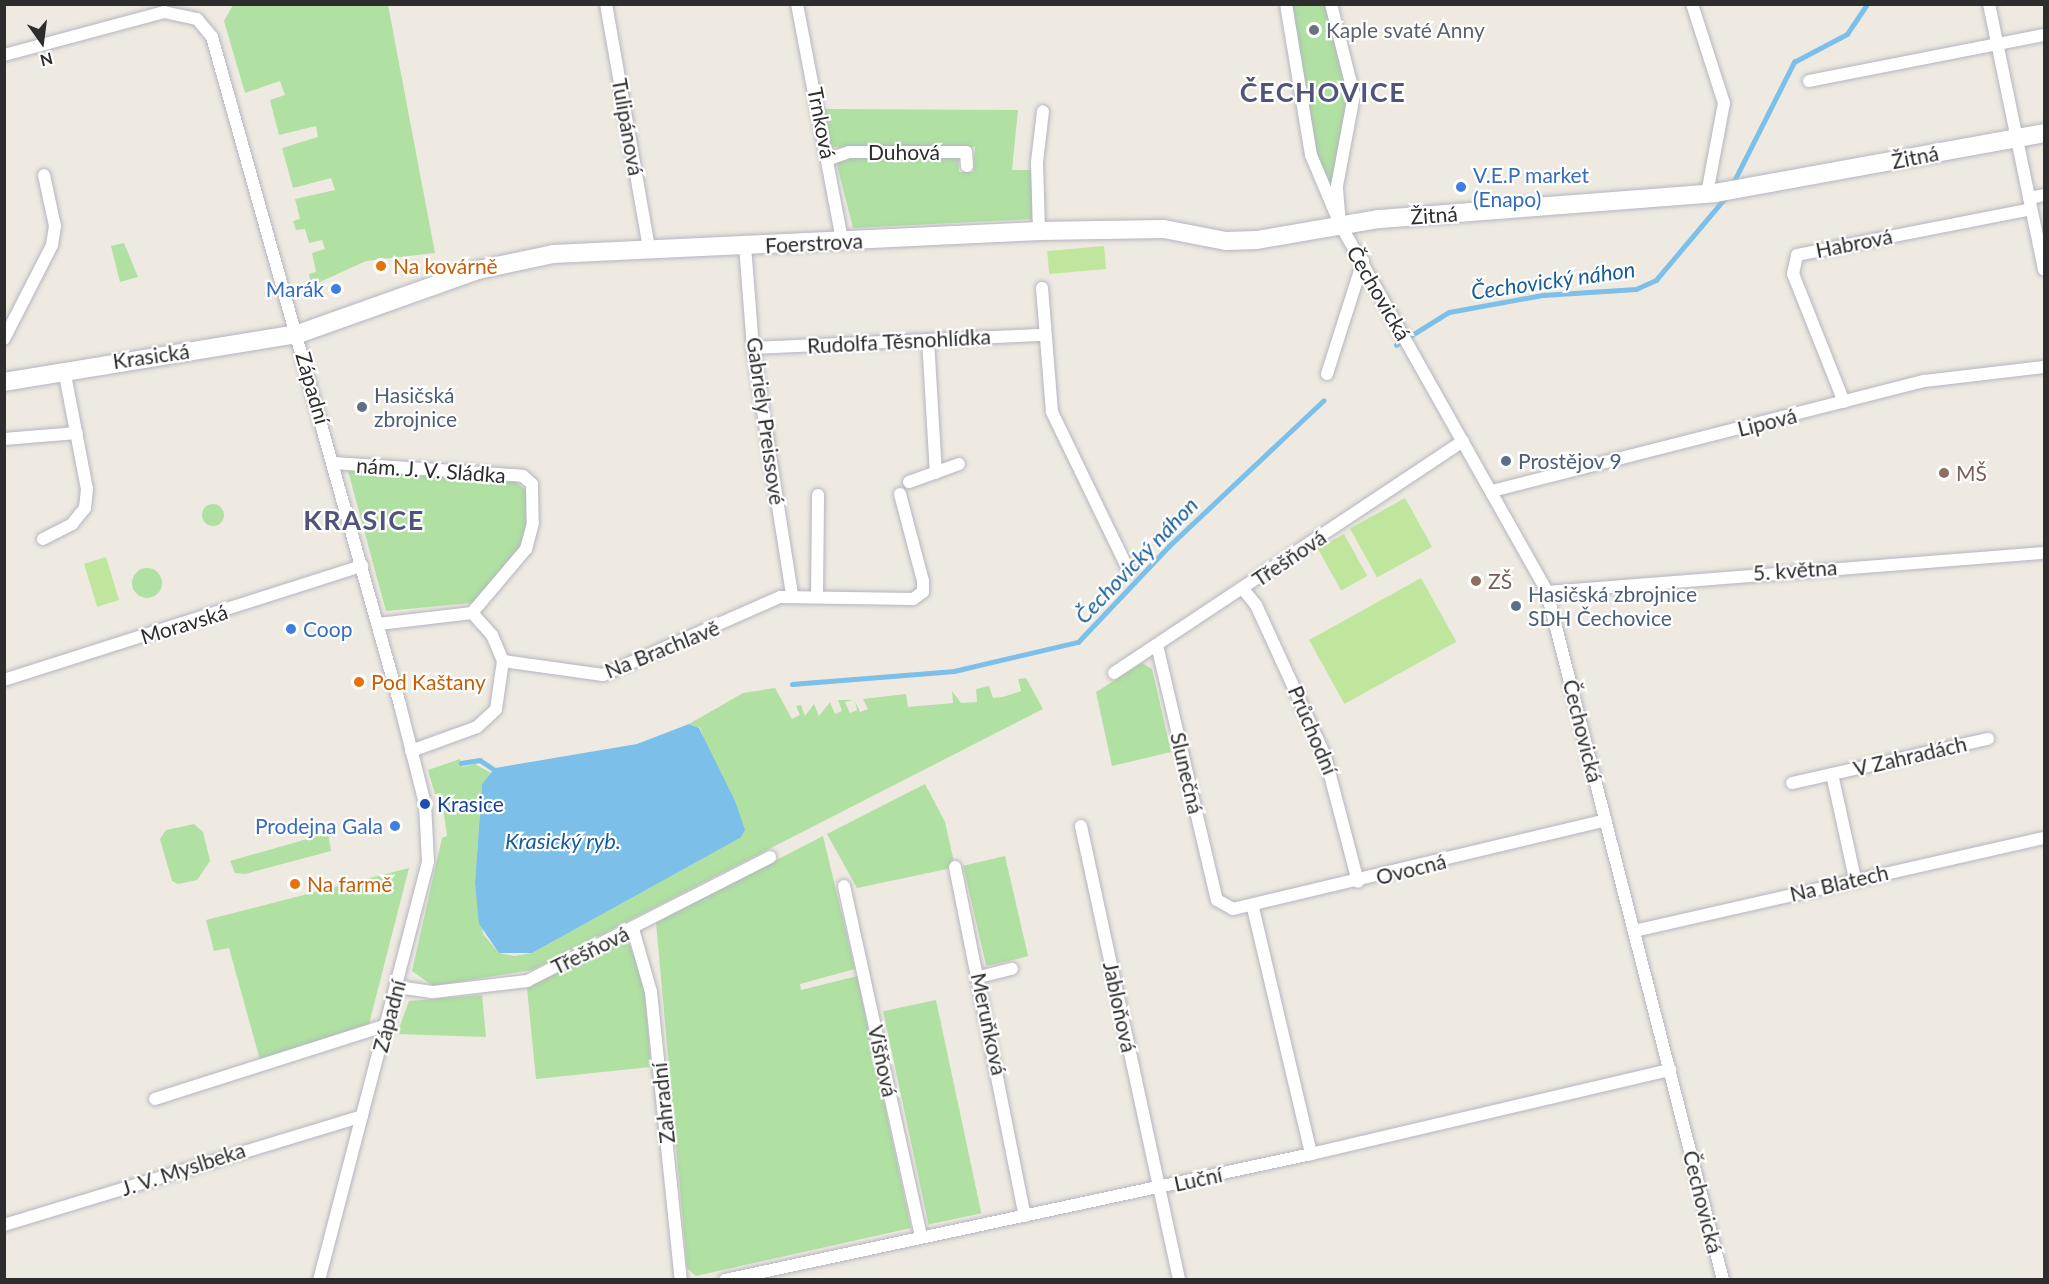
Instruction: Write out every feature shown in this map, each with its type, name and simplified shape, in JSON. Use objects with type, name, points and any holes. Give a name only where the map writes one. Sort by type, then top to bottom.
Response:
[{"type":"street","name":"Tulipánová","points":[[606,4],[649,249]]},
{"type":"street","name":"Trnková","points":[[797,4],[829,159],[842,241]]},
{"type":"street","name":"Čechovická","points":[[1286,4],[1308,144],[1340,224],[1363,261],[1547,592],[1723,1280]]},
{"type":"street","name":"Čechovická","points":[[1331,4],[1352,77],[1355,112],[1337,186],[1340,224]]},
{"type":"street","points":[[1692,4],[1724,103],[1711,193]]},
{"type":"street","points":[[1989,4],[2044,268]]},
{"type":"street","name":"Západní","points":[[4,55],[164,12],[186,13],[207,29],[217,46],[334,463],[425,804],[428,861],[319,1280]]},
{"type":"street","points":[[1809,81],[2044,35]]},
{"type":"street","points":[[1039,231],[1043,111]]},
{"type":"street","name":"Žitná","points":[[1340,224],[1711,193],[2044,133]]},
{"type":"street","name":"Duhová","points":[[829,159],[849,152],[966,152],[967,166]]},
{"type":"street","points":[[4,339],[52,245],[56,226],[44,175]]},
{"type":"street","points":[[2030,204],[2044,195]]},
{"type":"street","name":"Habrová","points":[[1844,402],[1793,274],[1797,255],[2030,204]]},
{"type":"street","name":"Foerstrova","points":[[298,334],[478,270],[553,254],[1039,231],[1164,229],[1241,241],[1340,224]]},
{"type":"street","name":"Gabriely Preissové","points":[[745,246],[753,348],[792,595]]},
{"type":"street","points":[[1327,374],[1363,261]]},
{"type":"street","points":[[1042,288],[1052,412],[1129,571]]},
{"type":"street","name":"Krasická","points":[[4,382],[64,369],[298,334]]},
{"type":"street","name":"Rudolfa Těsnohlídka","points":[[753,348],[1044,335]]},
{"type":"street","points":[[928,340],[936,472]]},
{"type":"street","name":"Lipová","points":[[1492,491],[1924,381],[2044,367]]},
{"type":"street","points":[[43,539],[72,524],[85,508],[87,489],[64,369]]},
{"type":"street","points":[[4,439],[77,433]]},
{"type":"street","name":"Třešňová","points":[[1114,673],[1463,441]]},
{"type":"street","name":"nám. J. V. Sládka","points":[[334,463],[529,479],[533,523],[526,549],[472,613]]},
{"type":"street","points":[[909,482],[959,464]]},
{"type":"street","name":"Na Brachlavě","points":[[503,661],[603,675],[792,595],[909,600],[920,595],[923,581],[900,494]]},
{"type":"street","points":[[817,595],[818,495]]},
{"type":"street","name":"5. května","points":[[1547,592],[2044,553]]},
{"type":"street","name":"Moravská","points":[[4,680],[362,566]]},
{"type":"street","name":"Průchodní","points":[[1242,589],[1257,605],[1329,765],[1358,882]]},
{"type":"street","points":[[378,624],[472,613],[492,635],[503,661],[501,697],[488,720],[411,751]]},
{"type":"street","name":"Slunečná","points":[[1157,645],[1217,900]]},
{"type":"street","name":"V Zahradách","points":[[1792,783],[1988,739]]},
{"type":"street","name":"V Zahradách","points":[[1832,774],[1855,879]]},
{"type":"street","name":"Ovocná","points":[[1217,900],[1233,909],[1253,908],[1606,820]]},
{"type":"street","name":"Jabloňová","points":[[1081,826],[1179,1280]]},
{"type":"street","name":"Na Blatech","points":[[1634,931],[1855,879],[2044,838]]},
{"type":"street","name":"Třešňová","points":[[397,987],[433,992],[527,981],[633,929],[770,857]]},
{"type":"street","name":"Meruňková","points":[[955,867],[1002,1083],[1000,1107],[1025,1216]]},
{"type":"street","name":"Višňová","points":[[844,886],[921,1236]]},
{"type":"street","points":[[1253,908],[1311,1154]]},
{"type":"street","name":"Zahradní","points":[[633,929],[651,992],[681,1280]]},
{"type":"street","points":[[980,977],[1012,969]]},
{"type":"street","points":[[155,1099],[387,1025]]},
{"type":"street","name":"Luční","points":[[725,1280],[921,1236],[1158,1188],[1670,1070]]},
{"type":"street","name":"J. V. Myslbeka","points":[[4,1225],[362,1116]]},
{"type":"green space","points":[[233,5],[388,5],[435,253],[366,261],[311,286],[309,274],[316,272],[312,253],[325,249],[322,240],[309,243],[305,229],[296,230],[293,221],[300,219],[295,199],[335,190],[331,178],[293,188],[282,148],[318,137],[316,126],[279,135],[270,100],[285,95],[280,81],[245,93],[224,21]]},
{"type":"green space","points":[[1286,5],[1331,5],[1352,77],[1337,186],[1323,190]]},
{"type":"green space","points":[[823,109],[1018,110],[1012,170],[1033,170],[1032,219],[853,228],[837,165],[840,156],[958,157],[959,172],[973,172],[975,147],[830,147]]},
{"type":"green space","points":[[124,243],[138,277],[120,282],[111,246]]},
{"type":"green space","points":[[1104,246],[1106,269],[1049,274],[1047,251]]},
{"type":"green space","points":[[348,471],[516,482],[527,491],[530,522],[518,551],[472,603],[386,611]]},
{"type":"green space","points":[[1405,498],[1432,547],[1377,578],[1350,529]]},
{"type":"green space","points":[[213,504],[221,507],[224,515],[221,523],[213,526],[205,523],[202,515],[205,507]]},
{"type":"green space","points":[[1344,534],[1367,576],[1341,591],[1318,549]]},
{"type":"green space","points":[[106,557],[119,600],[97,607],[84,564]]},
{"type":"green space","points":[[147,568],[158,572],[162,583],[158,594],[147,598],[136,594],[132,583],[136,572]]},
{"type":"green space","points":[[1421,578],[1456,642],[1344,704],[1309,640]]},
{"type":"green space","points":[[1142,663],[1152,669],[1171,752],[1112,766],[1096,692]]},
{"type":"green space","points":[[1026,678],[1043,709],[532,970],[433,986],[412,971],[442,838],[447,836],[441,793],[435,794],[428,770],[460,759],[462,767],[475,764],[491,773],[482,784],[475,883],[483,934],[499,953],[514,956],[532,953],[740,838],[700,728],[689,724],[743,693],[775,688],[792,719],[800,715],[796,706],[801,705],[805,716],[814,704],[819,716],[830,702],[835,714],[842,711],[838,700],[853,700],[845,702],[850,713],[857,710],[855,701],[860,712],[868,709],[863,699],[906,694],[908,707],[953,703],[952,691],[961,703],[977,702],[976,689],[989,686],[993,698],[1003,697],[1021,691],[1018,679]]},
{"type":"green space","points":[[925,784],[945,822],[954,862],[947,869],[857,888],[827,834]]},
{"type":"green space","points":[[194,824],[203,832],[210,861],[197,880],[178,884],[172,881],[160,839],[166,830]]},
{"type":"green space","points":[[328,833],[331,851],[245,874],[235,873],[230,861]]},
{"type":"green space","points":[[823,836],[855,969],[800,984],[801,990],[857,976],[911,1228],[696,1276],[687,1268],[656,922]]},
{"type":"green space","points":[[1005,856],[1028,956],[986,966],[963,866]]},
{"type":"green space","points":[[409,868],[369,1024],[260,1060],[229,948],[214,951],[206,920]]},
{"type":"green space","points":[[629,944],[644,981],[651,1067],[536,1079],[527,988],[613,945]]},
{"type":"green space","points":[[482,995],[486,1037],[397,1034],[409,1001]]},
{"type":"green space","points":[[936,1000],[981,1213],[929,1224],[883,1011]]},
{"type":"water","name":"Krasický ryb.","points":[[689,724],[699,728],[735,801],[745,830],[740,838],[532,953],[499,953],[479,924],[475,883],[482,784],[495,768],[637,744]]},
{"type":"waterway","name":"Čechovický náhon","points":[[1732,185],[1794,62],[1847,34],[1867,4]]},
{"type":"waterway","name":"Čechovický náhon","points":[[1396,345],[1449,312],[1543,295],[1636,289],[1656,280],[1725,198]]},
{"type":"waterway","name":"Čechovický náhon","points":[[792,684],[954,671],[1078,642],[1169,546],[1323,401]]},
{"type":"waterway","name":"Čechovický náhon","points":[[461,763],[480,760],[498,772]]},
{"type":"place","name":"Kaple svaté Anny","points":[[1314,30]]},
{"type":"place","name":"V.E.P market (Enapo)","points":[[1461,187]]},
{"type":"place","name":"Na kovárně","points":[[381,266]]},
{"type":"place","name":"Marák","points":[[336,289]]},
{"type":"place","name":"Hasičská zbrojnice","points":[[362,407]]},
{"type":"place","name":"Prostějov 9","points":[[1506,461]]},
{"type":"place","name":"MŠ","points":[[1944,473]]},
{"type":"place","name":"ZŠ","points":[[1476,581]]},
{"type":"place","name":"Hasičská zbrojnice SDH Čechovice","points":[[1516,606]]},
{"type":"place","name":"Coop","points":[[291,629]]},
{"type":"place","name":"Pod Kaštany","points":[[359,682]]},
{"type":"place","name":"Krasice","points":[[425,804]]},
{"type":"place","name":"Prodejna Gala","points":[[395,826]]},
{"type":"place","name":"Na farmě","points":[[295,884]]},
{"type":"district","name":"ČECHOVICE","points":[[1323,92]]},
{"type":"district","name":"KRASICE","points":[[364,520]]}]
